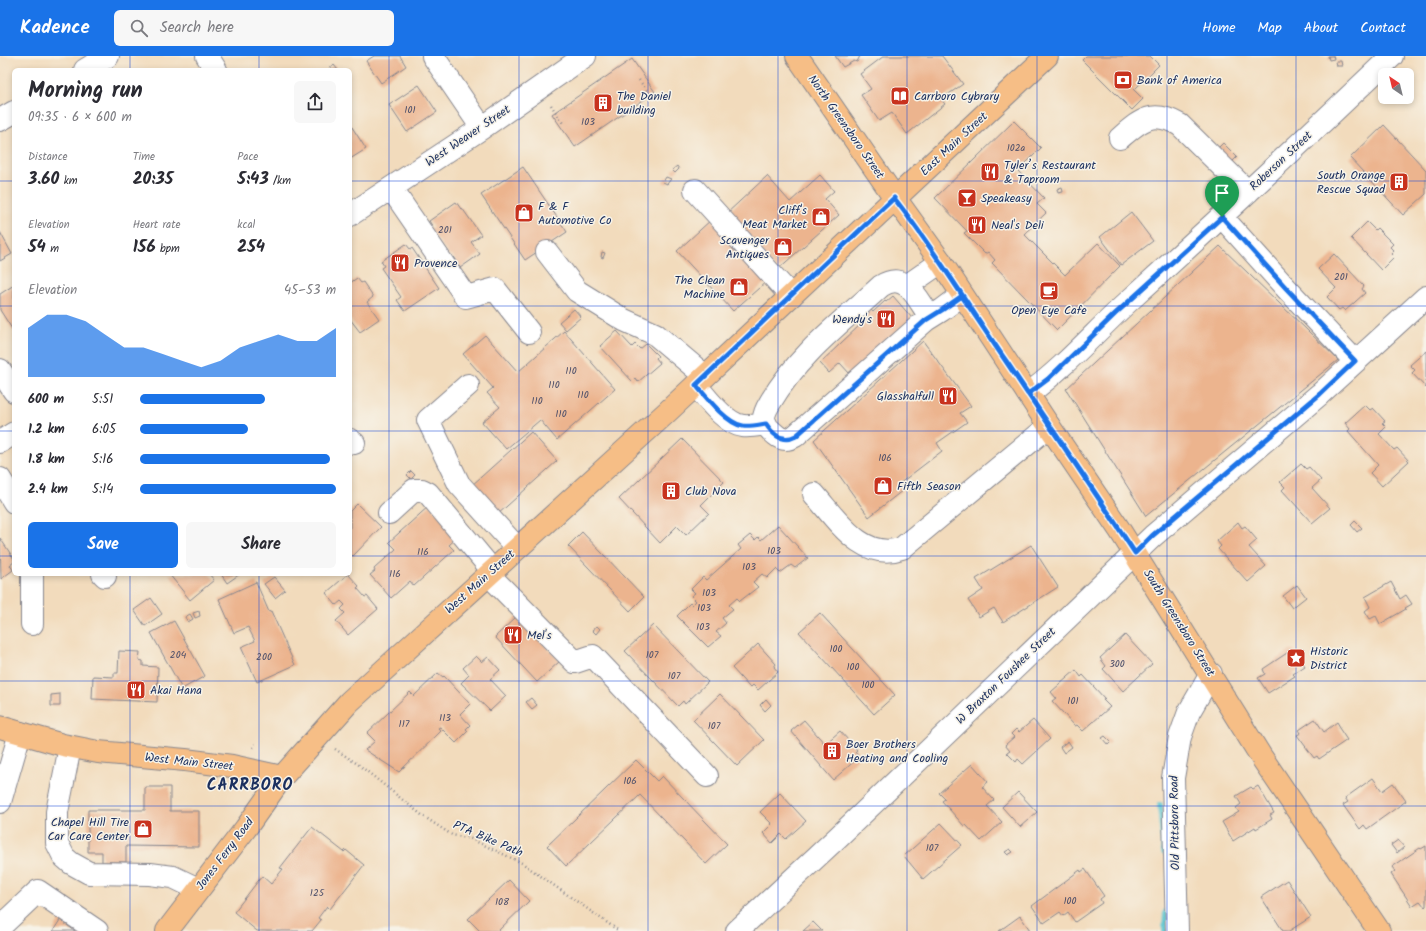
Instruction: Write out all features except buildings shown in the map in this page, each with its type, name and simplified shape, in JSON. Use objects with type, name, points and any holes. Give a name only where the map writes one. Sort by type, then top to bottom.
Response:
[{"type":"main road","name":"North Greensboro Street","points":[[797,56],[894,198]]},
{"type":"main road","name":"East Main Street","points":[[894,198],[1047,56]]},
{"type":"main road","name":"South Greensboro Street","points":[[894,198],[941,262],[962,296],[1135,553],[1262,758],[1379,931]]},
{"type":"main road","name":"West Main Street","points":[[10,730],[70,746],[105,753],[232,766],[282,777],[349,702],[700,381],[894,198]]},
{"type":"main road","name":"Jones Ferry Road","points":[[167,931],[246,828],[282,777]]},
{"type":"street","points":[[88,68],[108,56]]},
{"type":"street","points":[[207,56],[215,68]]},
{"type":"street","points":[[433,56],[482,128]]},
{"type":"street","name":"West Weaver Street","points":[[352,214],[482,128],[585,56]]},
{"type":"street","name":"Roberson Street","points":[[1028,394],[1048,379],[1115,314],[1222,217],[1392,56]]},
{"type":"street","points":[[0,120],[12,113]]},
{"type":"street","points":[[1120,138],[1140,121],[1145,119],[1154,117],[1170,119],[1180,124],[1248,192]]},
{"type":"street","points":[[391,188],[466,297],[495,288],[529,332]]},
{"type":"street","points":[[695,190],[791,296]]},
{"type":"street","points":[[1222,217],[1355,361]]},
{"type":"street","points":[[547,252],[577,291],[624,320],[655,334],[700,381],[709,401],[725,417],[743,426],[766,424]]},
{"type":"street","points":[[908,285],[941,262]]},
{"type":"street","points":[[926,320],[927,314],[925,309],[908,285],[895,280],[886,282],[804,356],[780,386],[765,412],[764,418],[766,424],[774,434],[784,440],[796,436],[926,320],[962,296]]},
{"type":"street","name":"W Braxton Foushee Street","points":[[737,931],[837,838],[1152,536],[1320,394],[1426,297]]},
{"type":"street","points":[[0,370],[12,388]]},
{"type":"street","points":[[468,385],[428,420],[458,484],[517,548]]},
{"type":"street","points":[[814,494],[846,531],[859,541],[877,550],[895,550],[902,548],[1049,426]]},
{"type":"street","points":[[0,442],[12,434]]},
{"type":"street","points":[[0,479],[12,499]]},
{"type":"street","points":[[389,513],[414,490],[422,490],[428,493],[490,572],[575,662],[593,656],[707,776]]},
{"type":"street","points":[[32,576],[32,624]]},
{"type":"street","name":"Old Pittsboro Road","points":[[1177,931],[1173,778],[1180,737],[1189,712],[1210,674]]},
{"type":"street","points":[[0,802],[10,730]]},
{"type":"street","points":[[70,746],[57,812],[57,843],[64,857],[70,863],[89,873],[150,874],[173,877],[198,889]]},
{"type":"street","points":[[0,927],[38,891],[97,931]]},
{"type":"path","points":[[639,80],[650,96]]},
{"type":"path","points":[[555,111],[564,125]]},
{"type":"path","points":[[253,748],[255,744]]},
{"type":"path","name":"PTA Bike Path","points":[[333,749],[337,749],[423,816],[452,835],[471,839],[522,863],[619,931]]},
{"type":"waterway","points":[[1160,805],[1164,852]]},
{"type":"waterway","points":[[1165,931],[1166,912]]},
{"type":"place","name":"Bank of America","points":[[1123,80]]},
{"type":"place","name":"Carrboro Cybrary","points":[[900,96]]},
{"type":"place","name":"The Daniel building","points":[[603,103]]},
{"type":"place","name":"Tyler’s Restaurant & Taproom","points":[[990,172]]},
{"type":"place","name":"South Orange Rescue Squad","points":[[1399,182]]},
{"type":"place","name":"Speakeasy","points":[[967,198]]},
{"type":"place","name":"F & F Automotive Co","points":[[524,213]]},
{"type":"place","name":"Cliff's Meat Market","points":[[821,217]]},
{"type":"place","name":"Neal's Deli","points":[[977,225]]},
{"type":"place","name":"Scavenger Antiques","points":[[783,247]]},
{"type":"place","name":"Provence","points":[[400,263]]},
{"type":"place","name":"The Clean Machine","points":[[739,287]]},
{"type":"place","name":"Open Eye Cafe","points":[[1049,291]]},
{"type":"place","name":"Wendy's","points":[[886,319]]},
{"type":"place","name":"Glasshalfull","points":[[948,396]]},
{"type":"place","name":"Fifth Season","points":[[883,486]]},
{"type":"place","name":"Club Nova","points":[[671,491]]},
{"type":"place","name":"Mel's","points":[[513,635]]},
{"type":"place","name":"Historic District","points":[[1296,658]]},
{"type":"place","name":"Akai Hana","points":[[136,690]]},
{"type":"place","name":"Boer Brothers Heating and Cooling","points":[[832,751]]},
{"type":"place","name":"Chapel Hill Tire Car Care Center","points":[[143,829]]},
{"type":"district","name":"CARRBORO","points":[[250,785]]},
{"type":"route","points":[[1222,217],[1115,314],[1048,379],[1028,394],[962,296],[926,320],[796,436],[790,439],[784,440],[778,437],[766,424],[743,426],[725,417],[696,385],[894,198],[941,262],[962,296],[1135,553],[1152,536],[1320,394],[1355,361],[1222,217]]}]
